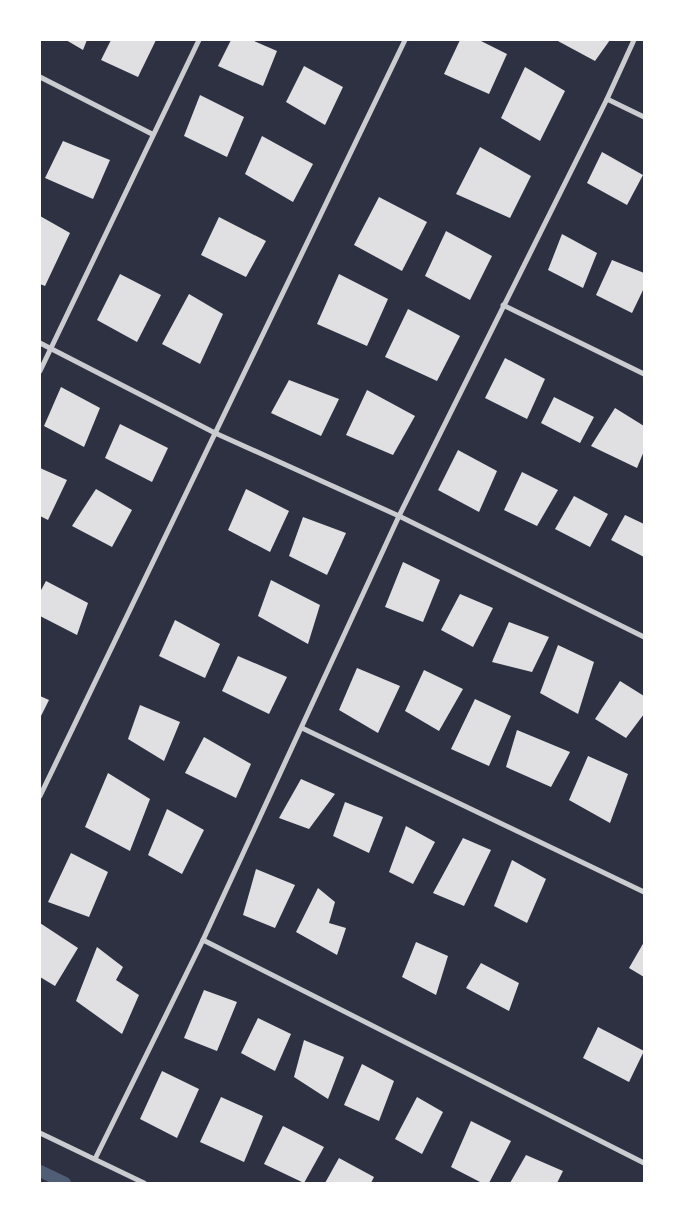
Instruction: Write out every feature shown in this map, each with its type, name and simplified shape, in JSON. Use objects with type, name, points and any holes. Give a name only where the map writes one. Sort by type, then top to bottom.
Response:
[{"type":"street","points":[[40,372],[152,134],[199,40]]},
{"type":"street","points":[[40,796],[405,40]]},
{"type":"street","points":[[96,1159],[302,728],[345,629],[399,516],[607,99],[634,40]]},
{"type":"street","points":[[40,77],[152,134]]},
{"type":"street","points":[[607,99],[644,118]]},
{"type":"street","points":[[503,305],[644,374]]},
{"type":"street","points":[[40,343],[215,433],[399,516],[644,637]]},
{"type":"street","points":[[302,728],[644,892]]},
{"type":"street","points":[[202,940],[644,1163]]},
{"type":"street","points":[[40,1133],[144,1183]]},
{"type":"building","points":[[66,40],[87,40],[83,50]]},
{"type":"building","points":[[111,40],[156,40],[138,77],[101,60]]},
{"type":"building","points":[[231,40],[252,40],[277,51],[263,86],[218,66]]},
{"type":"building","points":[[460,40],[479,40],[507,54],[489,94],[444,74]]},
{"type":"building","points":[[556,40],[610,40],[595,61]]},
{"type":"building","points":[[304,66],[343,87],[325,125],[286,102]]},
{"type":"building","points":[[525,67],[565,91],[540,141],[501,118]]},
{"type":"building","points":[[200,95],[244,117],[227,157],[184,136]]},
{"type":"building","points":[[262,136],[313,164],[293,202],[245,174]]},
{"type":"building","points":[[63,141],[110,160],[93,199],[45,178]]},
{"type":"building","points":[[480,147],[531,176],[510,218],[456,194]]},
{"type":"building","points":[[602,152],[643,175],[627,205],[587,183]]},
{"type":"building","points":[[379,197],[427,222],[402,271],[354,245]]},
{"type":"building","points":[[40,216],[70,233],[45,286],[40,284]]},
{"type":"building","points":[[219,217],[266,241],[246,277],[201,255]]},
{"type":"building","points":[[446,231],[492,256],[470,300],[425,276]]},
{"type":"building","points":[[562,234],[597,253],[583,288],[548,270]]},
{"type":"building","points":[[612,260],[644,273],[644,288],[632,313],[596,295]]},
{"type":"building","points":[[120,274],[161,295],[137,342],[97,320]]},
{"type":"building","points":[[339,274],[388,299],[367,346],[317,324]]},
{"type":"building","points":[[189,294],[223,314],[200,364],[162,344]]},
{"type":"building","points":[[408,309],[460,336],[437,381],[385,357]]},
{"type":"building","points":[[505,358],[545,379],[527,419],[485,398]]},
{"type":"building","points":[[289,380],[339,399],[321,436],[271,413]]},
{"type":"building","points":[[61,387],[100,408],[84,447],[44,426]]},
{"type":"building","points":[[367,390],[415,416],[393,455],[346,435]]},
{"type":"building","points":[[554,397],[594,417],[580,443],[541,423]]},
{"type":"building","points":[[615,408],[644,426],[644,451],[637,468],[591,446]]},
{"type":"building","points":[[120,424],[168,448],[152,482],[105,458]]},
{"type":"building","points":[[458,450],[497,471],[479,512],[438,490]]},
{"type":"building","points":[[40,468],[67,480],[48,520],[40,516]]},
{"type":"building","points":[[522,472],[558,490],[537,526],[504,510]]},
{"type":"building","points":[[96,489],[132,510],[112,547],[72,526]]},
{"type":"building","points":[[246,489],[289,511],[270,552],[228,530]]},
{"type":"building","points":[[574,496],[608,514],[590,547],[555,529]]},
{"type":"building","points":[[625,515],[644,524],[644,557],[611,540]]},
{"type":"building","points":[[303,517],[346,533],[327,575],[289,556]]},
{"type":"building","points":[[403,562],[440,580],[423,622],[385,607]]},
{"type":"building","points":[[271,580],[320,605],[308,644],[258,616]]},
{"type":"building","points":[[46,581],[88,603],[77,635],[40,616],[40,592]]},
{"type":"building","points":[[460,594],[493,608],[473,647],[441,630]]},
{"type":"building","points":[[175,620],[220,644],[205,678],[159,656]]},
{"type":"building","points":[[509,622],[549,637],[532,672],[492,662]]},
{"type":"building","points":[[558,645],[594,662],[578,714],[540,693]]},
{"type":"building","points":[[238,656],[287,677],[269,714],[222,691]]},
{"type":"building","points":[[357,668],[400,686],[378,733],[339,710]]},
{"type":"building","points":[[424,670],[463,689],[439,731],[405,711]]},
{"type":"building","points":[[620,681],[644,696],[644,714],[626,738],[595,719]]},
{"type":"building","points":[[40,696],[49,700],[40,718]]},
{"type":"building","points":[[475,699],[511,716],[489,766],[451,749]]},
{"type":"building","points":[[140,705],[180,722],[164,761],[128,739]]},
{"type":"building","points":[[517,730],[570,752],[551,787],[506,767]]},
{"type":"building","points":[[204,737],[251,764],[236,798],[185,773]]},
{"type":"building","points":[[588,756],[628,774],[610,823],[569,800]]},
{"type":"building","points":[[108,773],[150,799],[130,851],[85,827]]},
{"type":"building","points":[[301,779],[335,794],[309,829],[279,818]]},
{"type":"building","points":[[345,802],[383,817],[369,853],[333,836]]},
{"type":"building","points":[[167,809],[204,830],[182,874],[148,855]]},
{"type":"building","points":[[406,826],[435,842],[413,884],[389,872]]},
{"type":"building","points":[[463,838],[491,850],[464,906],[433,893]]},
{"type":"building","points":[[71,853],[108,872],[89,917],[48,902]]},
{"type":"building","points":[[512,860],[546,879],[527,923],[494,906]]},
{"type":"building","points":[[256,869],[295,885],[275,928],[243,915]]},
{"type":"building","points":[[318,888],[335,902],[329,923],[346,928],[337,955],[296,932]]},
{"type":"building","points":[[40,923],[78,948],[55,986],[40,977]]},
{"type":"building","points":[[416,942],[448,956],[436,995],[402,977]]},
{"type":"building","points":[[644,942],[644,977],[629,968]]},
{"type":"building","points":[[97,947],[123,967],[116,980],[139,995],[122,1034],[76,1001]]},
{"type":"building","points":[[481,963],[519,983],[509,1011],[466,988]]},
{"type":"building","points":[[204,990],[237,1002],[217,1051],[184,1038]]},
{"type":"building","points":[[258,1018],[291,1034],[275,1071],[241,1053]]},
{"type":"building","points":[[598,1027],[644,1051],[629,1082],[583,1058]]},
{"type":"building","points":[[304,1040],[344,1057],[328,1099],[294,1077]]},
{"type":"building","points":[[362,1064],[394,1081],[379,1121],[344,1105]]},
{"type":"building","points":[[162,1071],[199,1089],[177,1138],[140,1119]]},
{"type":"building","points":[[221,1097],[263,1116],[244,1162],[200,1142]]},
{"type":"building","points":[[417,1097],[443,1112],[422,1154],[395,1139]]},
{"type":"building","points":[[471,1121],[511,1141],[489,1183],[482,1183],[451,1167]]},
{"type":"building","points":[[283,1126],[324,1147],[304,1183],[264,1164]]},
{"type":"building","points":[[526,1155],[563,1171],[557,1183],[510,1183]]},
{"type":"building","points":[[339,1158],[374,1177],[371,1183],[325,1183]]},
{"type":"waterway","points":[[40,1171],[65,1183]]}]
